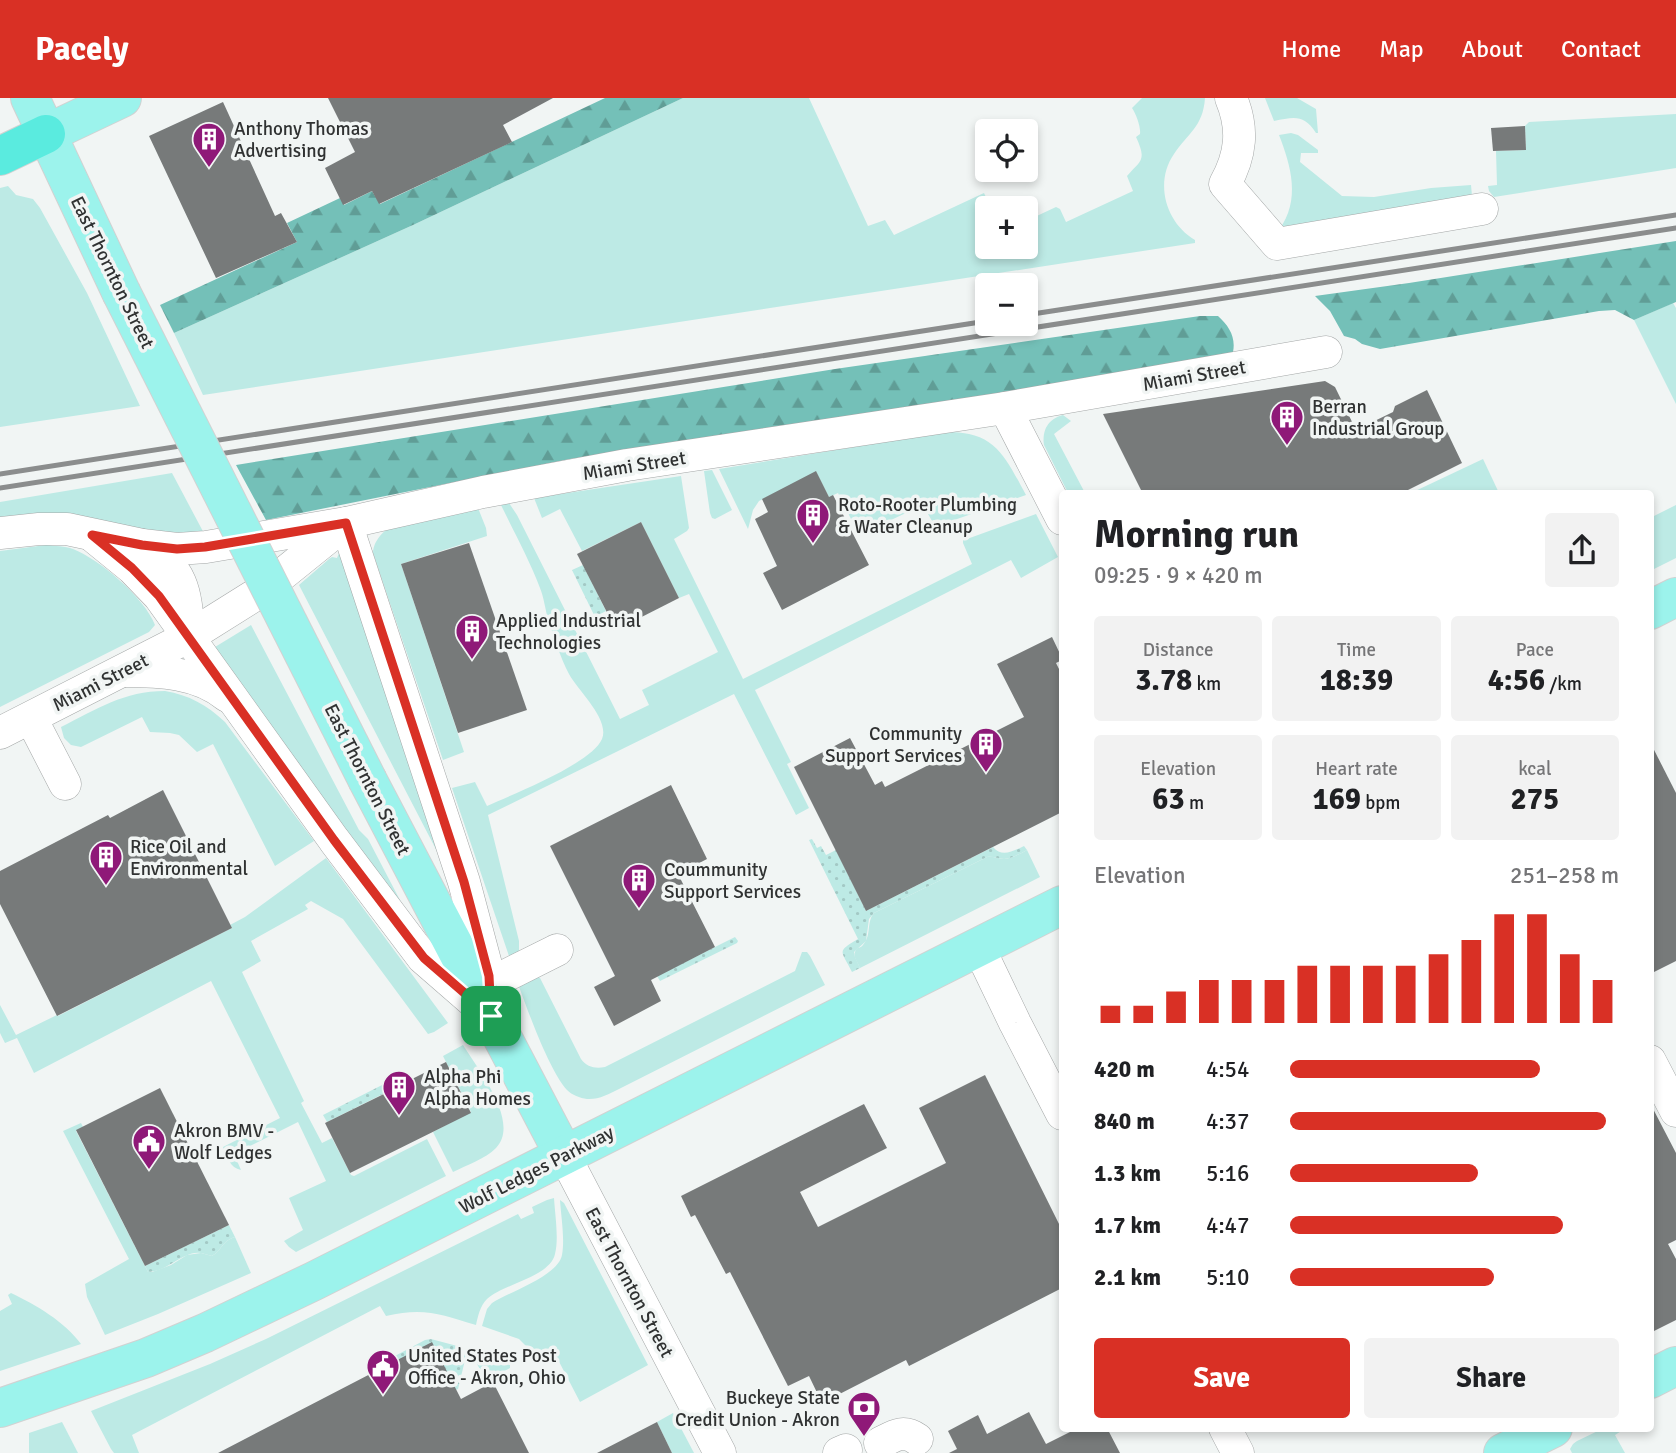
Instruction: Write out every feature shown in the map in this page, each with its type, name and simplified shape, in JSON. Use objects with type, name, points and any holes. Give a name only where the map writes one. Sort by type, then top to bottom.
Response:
[{"type":"highway","points":[[0,156],[46,134]]},
{"type":"main road","name":"East Thornton Street","points":[[30,98],[121,292],[368,780],[490,1000],[564,1155]]},
{"type":"main road","points":[[46,134],[122,98]]},
{"type":"main road","points":[[1654,608],[1676,597]]},
{"type":"main road","name":"Wolf Ledges Parkway","points":[[0,1408],[146,1358],[205,1333],[314,1281],[1059,907]]},
{"type":"main road","points":[[1654,1377],[1676,1366]]},
{"type":"main road","points":[[1503,1453],[1547,1435]]},
{"type":"street","points":[[1231,98],[1240,129],[1237,159],[1226,184],[1277,244],[1482,209]]},
{"type":"street","name":"Miami Street","points":[[0,733],[188,637],[263,590],[346,523],[493,490],[602,470],[1004,408],[1326,352]]},
{"type":"street","points":[[1004,408],[1059,513]]},
{"type":"street","points":[[0,533],[67,529],[142,545],[177,549],[205,547],[346,523],[464,882],[489,976],[490,1000]]},
{"type":"street","points":[[92,535],[132,568],[170,611],[334,840],[424,958],[490,1000]]},
{"type":"street","points":[[142,545],[155,551],[176,573],[184,591],[188,612],[188,637]]},
{"type":"street","points":[[122,671],[181,675],[202,681],[218,688],[236,704]]},
{"type":"street","points":[[31,718],[65,784]]},
{"type":"street","points":[[979,948],[1059,1108]]},
{"type":"street","points":[[490,1000],[557,950]]},
{"type":"street","points":[[1654,1069],[1676,1111]]},
{"type":"street","name":"East Thornton Street","points":[[564,1155],[720,1453]]},
{"type":"street","points":[[1227,1432],[1238,1453]]},
{"type":"street","points":[[880,1443],[914,1442],[917,1438]]},
{"type":"shaded area","points":[[683,98],[809,98],[868,226],[885,220],[894,235],[975,197],[975,259],[1038,259],[1038,215],[1056,207],[1060,209],[1066,222],[1133,191],[1127,176],[1142,156],[1136,137],[1140,134],[1140,128],[1132,108],[1142,98],[1205,98],[1198,123],[1168,165],[1164,189],[1170,213],[1195,243],[999,273],[975,273],[975,277],[203,395],[174,333],[413,225]]},
{"type":"shaded area","points":[[1265,98],[1297,98],[1316,109],[1318,133],[1298,118],[1274,121]]},
{"type":"shaded area","points":[[1676,114],[1676,168],[1494,197],[1489,191],[1488,186],[1497,185],[1496,151],[1526,150],[1525,126],[1529,122]]},
{"type":"shaded area","points":[[1291,133],[1318,150],[1318,153],[1301,153],[1300,162],[1342,196],[1374,197],[1471,185],[1472,196],[1279,230],[1290,207],[1292,183],[1279,135]]},
{"type":"shaded area","points":[[8,186],[16,195],[33,199],[40,208],[87,293],[140,406],[0,427],[0,188]]},
{"type":"shaded area","points":[[1673,303],[1676,308],[1676,404],[1634,320]]},
{"type":"shaded area","points":[[1063,415],[1071,421],[1054,434],[1083,490],[1066,490],[1044,445],[1047,426],[1053,419]]},
{"type":"shaded area","points":[[946,432],[977,436],[988,441],[1005,458],[1026,495],[937,526],[923,505],[859,535],[838,493],[829,497],[816,472],[759,501],[753,510],[748,529],[719,469]]},
{"type":"shaded area","points":[[1483,459],[1498,490],[1417,490]]},
{"type":"shaded area","points":[[712,470],[732,510],[715,519],[710,513],[704,471]]},
{"type":"shaded area","points":[[172,473],[207,539],[0,522],[0,502]]},
{"type":"shaded area","points":[[681,476],[689,528],[674,539],[743,679],[972,564],[963,540],[1036,514],[1058,557],[1021,578],[1011,560],[755,690],[791,762],[787,764],[809,808],[796,815],[734,694],[488,815],[519,941],[519,953],[510,959],[452,788],[475,782],[487,806],[568,768],[595,749],[602,739],[603,731],[592,705],[573,681],[566,667],[557,647],[540,588],[501,505],[509,503],[517,515],[620,719],[649,705],[642,690],[718,652],[689,594],[679,598],[641,522],[582,551],[560,509],[542,518],[534,498]]},
{"type":"shaded area","points":[[1676,505],[1676,558],[1654,569],[1654,516]]},
{"type":"shaded area","points":[[478,508],[487,536],[401,564],[464,752],[443,760],[373,550],[386,530]]},
{"type":"shaded area","points":[[46,545],[73,549],[108,570],[142,603],[155,625],[149,632],[0,707],[0,551]]},
{"type":"shaded area","points":[[339,553],[342,554],[442,861],[299,585],[329,559],[337,558]]},
{"type":"shaded area","points":[[583,565],[606,611],[595,617],[572,570]]},
{"type":"shaded area","points":[[251,625],[359,830],[368,839],[413,925],[215,647]]},
{"type":"shaded area","points":[[165,691],[197,702],[225,722],[314,841],[275,866],[213,744],[197,752],[179,735],[150,732],[142,717],[81,747],[71,745],[64,738],[61,727],[99,708],[137,694]]},
{"type":"shaded area","points":[[812,839],[817,848],[821,846],[826,855],[836,850],[866,911],[993,847],[1004,853],[1024,846],[1027,850],[1002,859],[987,857],[874,913],[869,919],[866,941],[854,952],[860,968],[852,972],[843,952],[858,939],[809,840]]},
{"type":"shaded area","points":[[1027,850],[1040,877],[860,968],[855,952],[866,941],[874,913],[987,857],[1002,859]]},
{"type":"shaded area","points":[[326,858],[448,1023],[428,1034],[343,919],[311,901],[305,905],[308,909],[251,941],[261,961],[242,972],[322,1143],[332,1138],[351,1175],[354,1176],[427,1139],[446,1176],[296,1252],[284,1241],[303,1230],[289,1198],[326,1181],[298,1122],[234,1154],[241,1170],[229,1162],[223,1147],[280,1118],[211,981],[34,1073],[17,1038],[5,1043],[0,1033],[0,1005],[16,1035],[232,928],[230,925]]},
{"type":"shaded area","points":[[735,937],[737,943],[660,981],[657,976]]},
{"type":"shaded area","points":[[802,952],[807,952],[810,956],[825,985],[611,1093],[591,1099],[571,1093],[560,1081],[518,984],[540,978],[581,1059],[589,1066],[601,1068],[795,971]]},
{"type":"shaded area","points":[[463,1045],[494,1095],[503,1124],[502,1137],[492,1152],[453,1172],[433,1132],[471,1112],[443,1056]]},
{"type":"shaded area","points":[[390,1081],[389,1091],[327,1122],[323,1115]]},
{"type":"shaded area","points":[[81,1123],[83,1127],[76,1131],[148,1272],[171,1265],[187,1255],[201,1253],[212,1256],[235,1237],[251,1273],[105,1335],[87,1297],[85,1284],[129,1259],[63,1131]]},
{"type":"shaded area","points":[[554,1198],[557,1241],[551,1262],[545,1269],[487,1299],[476,1325],[422,1312],[386,1316],[380,1306],[132,1435],[139,1453],[114,1453],[91,1411],[266,1339],[518,1214],[521,1219],[534,1213],[532,1207]]},
{"type":"shaded area","points":[[560,1200],[564,1203],[648,1365],[580,1402],[554,1352],[538,1358],[519,1339],[482,1326],[487,1309],[492,1303],[543,1277],[559,1263],[563,1242]]},
{"type":"shaded area","points":[[229,1225],[235,1237],[212,1256],[195,1253],[148,1272],[145,1266]]},
{"type":"shaded area","points":[[11,1293],[49,1314],[81,1344],[0,1371],[0,1311],[12,1304],[8,1295]]},
{"type":"shaded area","points":[[431,1339],[461,1347],[466,1356],[458,1389],[447,1394],[395,1361],[393,1357]]},
{"type":"shaded area","points":[[481,1353],[507,1362],[510,1368],[493,1375],[484,1373],[475,1358]]},
{"type":"shaded area","points":[[673,1413],[694,1453],[672,1453],[657,1422]]},
{"type":"shaded area","points":[[62,1422],[78,1453],[29,1453],[29,1433]]},
{"type":"shaded area","points":[[1596,1432],[1620,1432],[1615,1435],[1625,1453],[1572,1453],[1570,1449],[1577,1441]]},
{"type":"green space","points":[[605,98],[683,98],[413,225],[174,333],[160,305],[297,242],[287,223],[340,198],[344,205],[372,191],[380,204]]},
{"type":"green space","points":[[1676,241],[1676,302],[1634,320],[1615,310],[1599,311],[1380,349],[1344,336],[1330,311],[1315,296],[1409,283]]},
{"type":"green space","points":[[1200,316],[1218,316],[1222,320],[1232,337],[1233,352],[1225,356],[1013,392],[570,459],[266,520],[236,465],[835,369]]},
{"type":"building","points":[[328,98],[553,98],[503,125],[512,142],[379,204],[372,191],[343,205],[325,168],[355,152]]},
{"type":"building","name":"Anthony Thomas Advertising","points":[[223,102],[275,216],[281,213],[297,242],[216,278],[149,136]]},
{"type":"building","points":[[1525,126],[1526,150],[1493,151],[1491,128]]},
{"type":"building","name":"Berran Industrial Group","points":[[1325,381],[1335,387],[1356,430],[1393,412],[1395,406],[1427,390],[1462,463],[1408,490],[1141,490],[1103,414]]},
{"type":"building","name":"Roto-Rooter Plumbing & Water Cleanup","points":[[816,471],[829,497],[833,495],[869,565],[782,610],[763,573],[777,566],[755,519],[768,512],[762,499]]},
{"type":"building","points":[[641,522],[679,598],[616,630],[577,554]]},
{"type":"building","name":"Applied Industrial Technologies","points":[[469,543],[527,710],[458,733],[401,564]]},
{"type":"building","name":"Community Support Services","points":[[1052,637],[1059,652],[1059,662],[1056,663],[1059,669],[1059,814],[866,911],[794,767],[850,738],[875,785],[882,781],[885,787],[1024,717],[997,664]]},
{"type":"building","points":[[1654,750],[1676,793],[1676,961],[1654,972]]},
{"type":"building","name":"Coummunity Support Services","points":[[671,785],[707,859],[678,874],[715,947],[651,980],[661,1001],[614,1026],[594,987],[615,976],[550,846]]},
{"type":"building","name":"Rice Oil and Environmental","points":[[163,790],[232,928],[57,1016],[0,904],[0,871]]},
{"type":"building","name":"Alpha Phi Alpha Homes","points":[[446,1062],[471,1113],[350,1173],[325,1123],[394,1089],[390,1081],[401,1075],[412,1079]]},
{"type":"building","points":[[985,1075],[1059,1224],[1059,1290],[909,1366],[906,1360],[822,1403],[809,1376],[788,1386],[730,1272],[726,1274],[695,1215],[691,1217],[681,1196],[864,1104],[887,1148],[800,1192],[818,1227],[946,1163],[919,1108]]},
{"type":"building","name":"Akron BMV - Wolf Ledges","points":[[160,1088],[229,1225],[145,1266],[76,1130]]},
{"type":"building","points":[[1654,1111],[1676,1153],[1676,1240],[1668,1244],[1676,1259],[1676,1320],[1654,1331]]},
{"type":"building","name":"United States Post Office - Akron, Ohio","points":[[432,1342],[461,1399],[493,1382],[529,1453],[218,1453]]},
{"type":"building","points":[[1029,1412],[1046,1444],[1070,1432],[1109,1432],[1120,1453],[949,1453],[957,1449],[948,1431],[978,1415],[987,1434]]},
{"type":"building","points":[[657,1422],[672,1453],[597,1453]]},
{"type":"railway","points":[[1038,313],[1676,215]]},
{"type":"railway","points":[[0,488],[1676,228]]},
{"type":"railway","points":[[0,474],[975,323]]},
{"type":"place","name":"Anthony Thomas Advertising","points":[[209,169]]},
{"type":"place","name":"Berran Industrial Group","points":[[1287,447]]},
{"type":"place","name":"Roto-Rooter Plumbing & Water Cleanup","points":[[813,545]]},
{"type":"place","name":"Applied Industrial Technologies","points":[[472,661]]},
{"type":"place","name":"Community Support Services","points":[[986,774]]},
{"type":"place","name":"Rice Oil and Environmental","points":[[106,887]]},
{"type":"place","name":"Coummunity Support Services","points":[[639,910]]},
{"type":"place","name":"Alpha Phi Alpha Homes","points":[[399,1117]]},
{"type":"place","name":"Akron BMV - Wolf Ledges","points":[[149,1171]]},
{"type":"place","name":"United States Post Office - Akron, Ohio","points":[[383,1396]]},
{"type":"place","name":"Buckeye State Credit Union - Akron","points":[[864,1438]]},
{"type":"route","points":[[346,523],[464,882],[489,976],[491,1016],[424,958],[334,840],[159,596],[132,568],[92,535],[177,549],[205,547],[346,523]]}]
